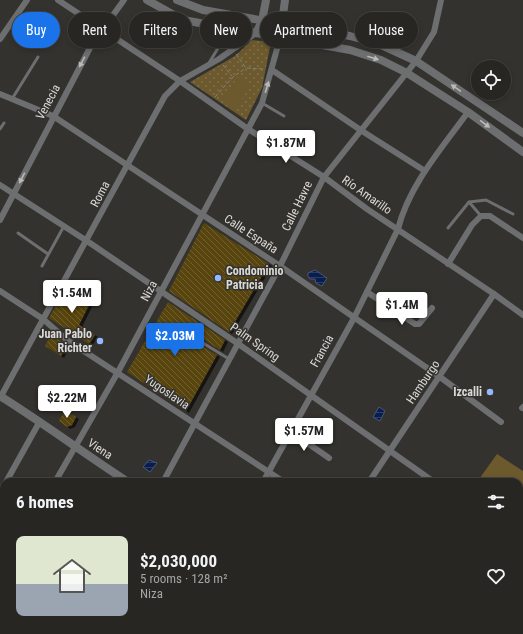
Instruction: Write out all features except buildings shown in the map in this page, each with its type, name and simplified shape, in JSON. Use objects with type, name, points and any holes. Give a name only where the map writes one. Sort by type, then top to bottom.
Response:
[{"type":"street","points":[[0,39],[27,0]]},
{"type":"street","name":"Río Amarillo","points":[[58,0],[76,12]]},
{"type":"street","name":"Venecia","points":[[115,12],[124,0]]},
{"type":"street","points":[[147,0],[183,20],[200,23]]},
{"type":"street","points":[[177,0],[203,10],[260,21]]},
{"type":"street","points":[[264,12],[266,0]]},
{"type":"street","points":[[283,12],[285,0]]},
{"type":"street","name":"Calle Havre","points":[[165,478],[280,266],[324,177],[416,61],[434,32],[441,0]]},
{"type":"street","points":[[256,33],[260,25]]},
{"type":"street","points":[[252,32],[260,34]]},
{"type":"street","name":"Roma","points":[[0,397],[166,96],[180,81],[219,59],[256,33]]},
{"type":"street","points":[[347,37],[379,44],[416,61],[523,133]]},
{"type":"street","name":"Río Amarillo","points":[[121,42],[180,81],[248,130],[324,177],[366,210],[398,229],[523,315]]},
{"type":"street","name":"Venecia","points":[[0,220],[53,116],[91,48]]},
{"type":"street","name":"Niza","points":[[57,478],[76,448],[118,372],[248,130],[262,102],[278,48]]},
{"type":"street","points":[[338,48],[350,50],[381,60],[407,73],[468,112],[523,152]]},
{"type":"street","points":[[272,70],[425,172]]},
{"type":"street","name":"Calle España","points":[[0,94],[53,116],[202,216],[280,266],[440,377],[501,422]]},
{"type":"street","name":"Francia","points":[[265,478],[354,318],[398,229],[404,210],[425,172],[468,112]]},
{"type":"street","name":"Palm Spring","points":[[0,185],[161,291],[428,478]]},
{"type":"street","points":[[448,264],[472,225],[480,216],[490,216],[523,238]]},
{"type":"street","name":"Yugoslavia","points":[[0,291],[43,319],[67,340],[278,478]]},
{"type":"street","points":[[367,292],[415,324],[419,324],[432,308]]},
{"type":"street","name":"Hamburgo","points":[[372,478],[494,294]]},
{"type":"street","name":"Viena","points":[[0,397],[40,421],[76,448],[122,478]]},
{"type":"street","points":[[7,478],[40,421]]},
{"type":"street","points":[[290,431],[329,458]]},
{"type":"lane","points":[[208,64],[218,48]]},
{"type":"lane","points":[[12,99],[38,57]]},
{"type":"lane","points":[[262,102],[284,116]]},
{"type":"lane","points":[[0,129],[4,123]]},
{"type":"lane","points":[[448,228],[469,202],[486,200],[513,214]]},
{"type":"lane","points":[[469,202],[480,216]]},
{"type":"lane","points":[[42,266],[64,226]]},
{"type":"lane","points":[[18,233],[48,254]]},
{"type":"lane","points":[[185,332],[229,358]]},
{"type":"path","points":[[232,49],[246,68]]},
{"type":"path","points":[[219,59],[233,77]]},
{"type":"path","points":[[210,103],[233,77],[246,68],[272,70]]},
{"type":"shaded area","points":[[252,40],[260,41],[260,48],[270,48],[262,88],[246,120],[190,82],[235,56],[244,48],[252,48]]},
{"type":"shaded area","points":[[238,77],[251,85],[235,109],[222,100]]},
{"type":"shaded area","points":[[497,454],[523,471],[523,478],[480,478]]},
{"type":"water","points":[[315,270],[327,278],[322,286],[316,283],[315,279],[310,279],[308,276],[308,273]]},
{"type":"water","points":[[379,407],[385,411],[380,421],[373,417]]},
{"type":"water","points":[[149,460],[157,463],[150,472],[143,467]]},
{"type":"place","name":"Condominio Patricia","points":[[218,278]]},
{"type":"place","name":"Juan Pablo Richter","points":[[100,341]]},
{"type":"place","name":"Izcalli","points":[[490,392]]}]
